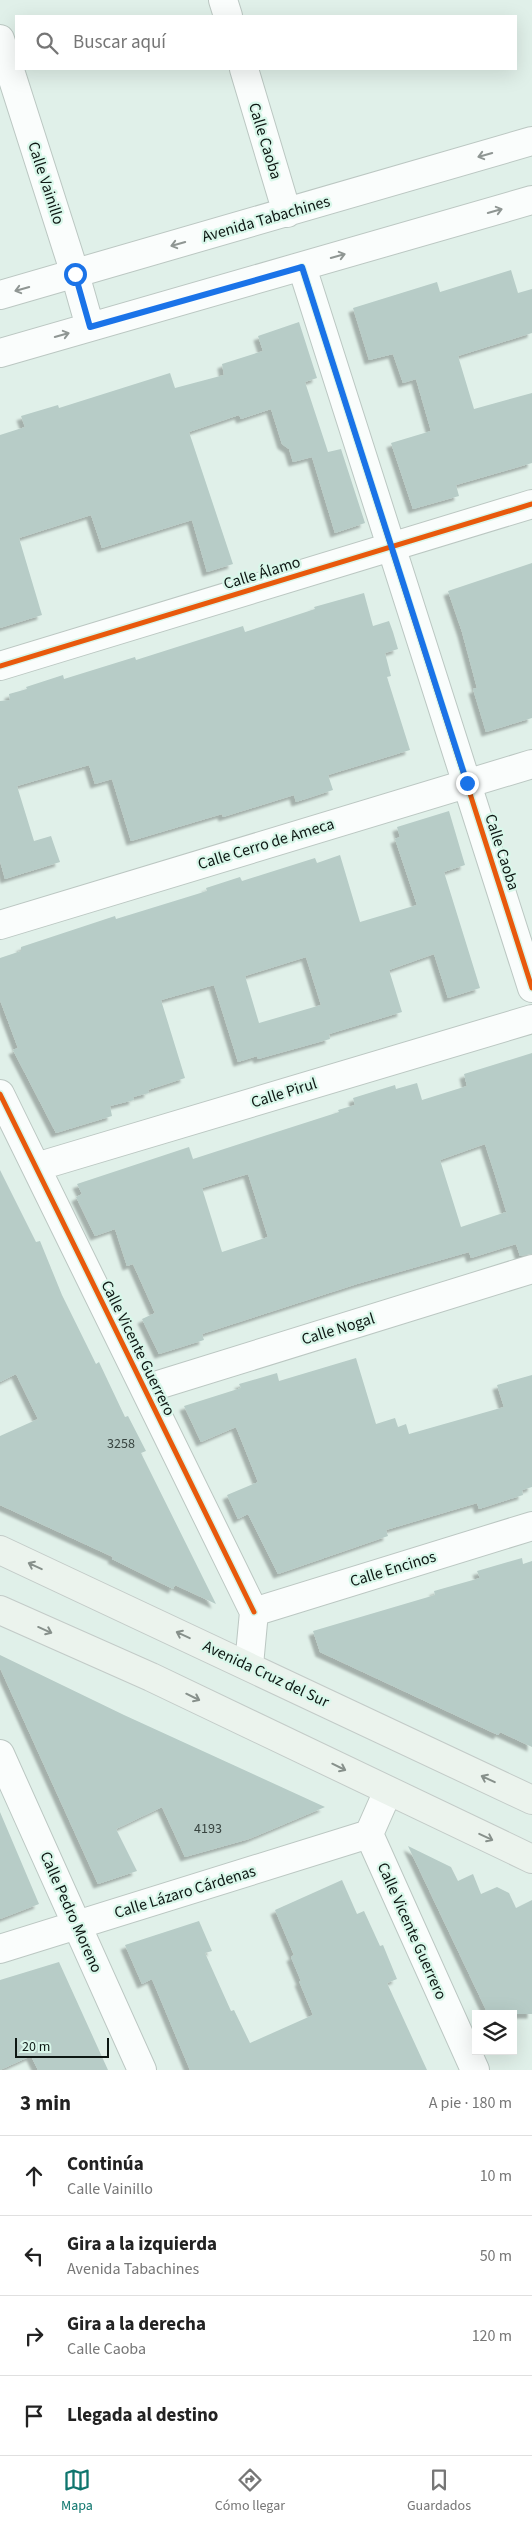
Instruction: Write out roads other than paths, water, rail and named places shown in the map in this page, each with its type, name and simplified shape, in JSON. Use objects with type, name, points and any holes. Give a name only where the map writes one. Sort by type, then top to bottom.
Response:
[{"type":"main road","name":"Avenida Cruz del Sur","points":[[0,1550],[532,1799]]},
{"type":"main road","points":[[0,1610],[151,1677],[532,1859]]},
{"type":"street","points":[[223,0],[228,15]]},
{"type":"street","name":"Calle Vainillo","points":[[0,39],[90,327]]},
{"type":"street","name":"Calle Caoba","points":[[244,70],[287,213]]},
{"type":"street","name":"Avenida Tabachines","points":[[0,295],[532,141]]},
{"type":"street","points":[[0,353],[532,200]]},
{"type":"street","name":"Calle Caoba","points":[[302,267],[532,988]]},
{"type":"street","name":"Calle Álamo","points":[[0,666],[532,504]]},
{"type":"street","name":"Calle Cerro de Ameca","points":[[0,925],[532,764]]},
{"type":"street","name":"Calle Pirul","points":[[36,1167],[532,1019]]},
{"type":"street","name":"Calle Vicente Guerrero","points":[[0,1094],[254,1612]]},
{"type":"street","name":"Calle Nogal","points":[[145,1389],[532,1269]]},
{"type":"street","name":"Calle Encinos","points":[[254,1612],[532,1526]]},
{"type":"street","points":[[249,1665],[254,1612]]},
{"type":"street","name":"Calle Pedro Moreno","points":[[0,1754],[142,2070]]},
{"type":"street","points":[[369,1834],[388,1791]]},
{"type":"street","name":"Calle Vicente Guerrero","points":[[369,1834],[475,2070]]},
{"type":"street","name":"Calle Lázaro Cárdenas","points":[[0,1949],[369,1834]]}]
